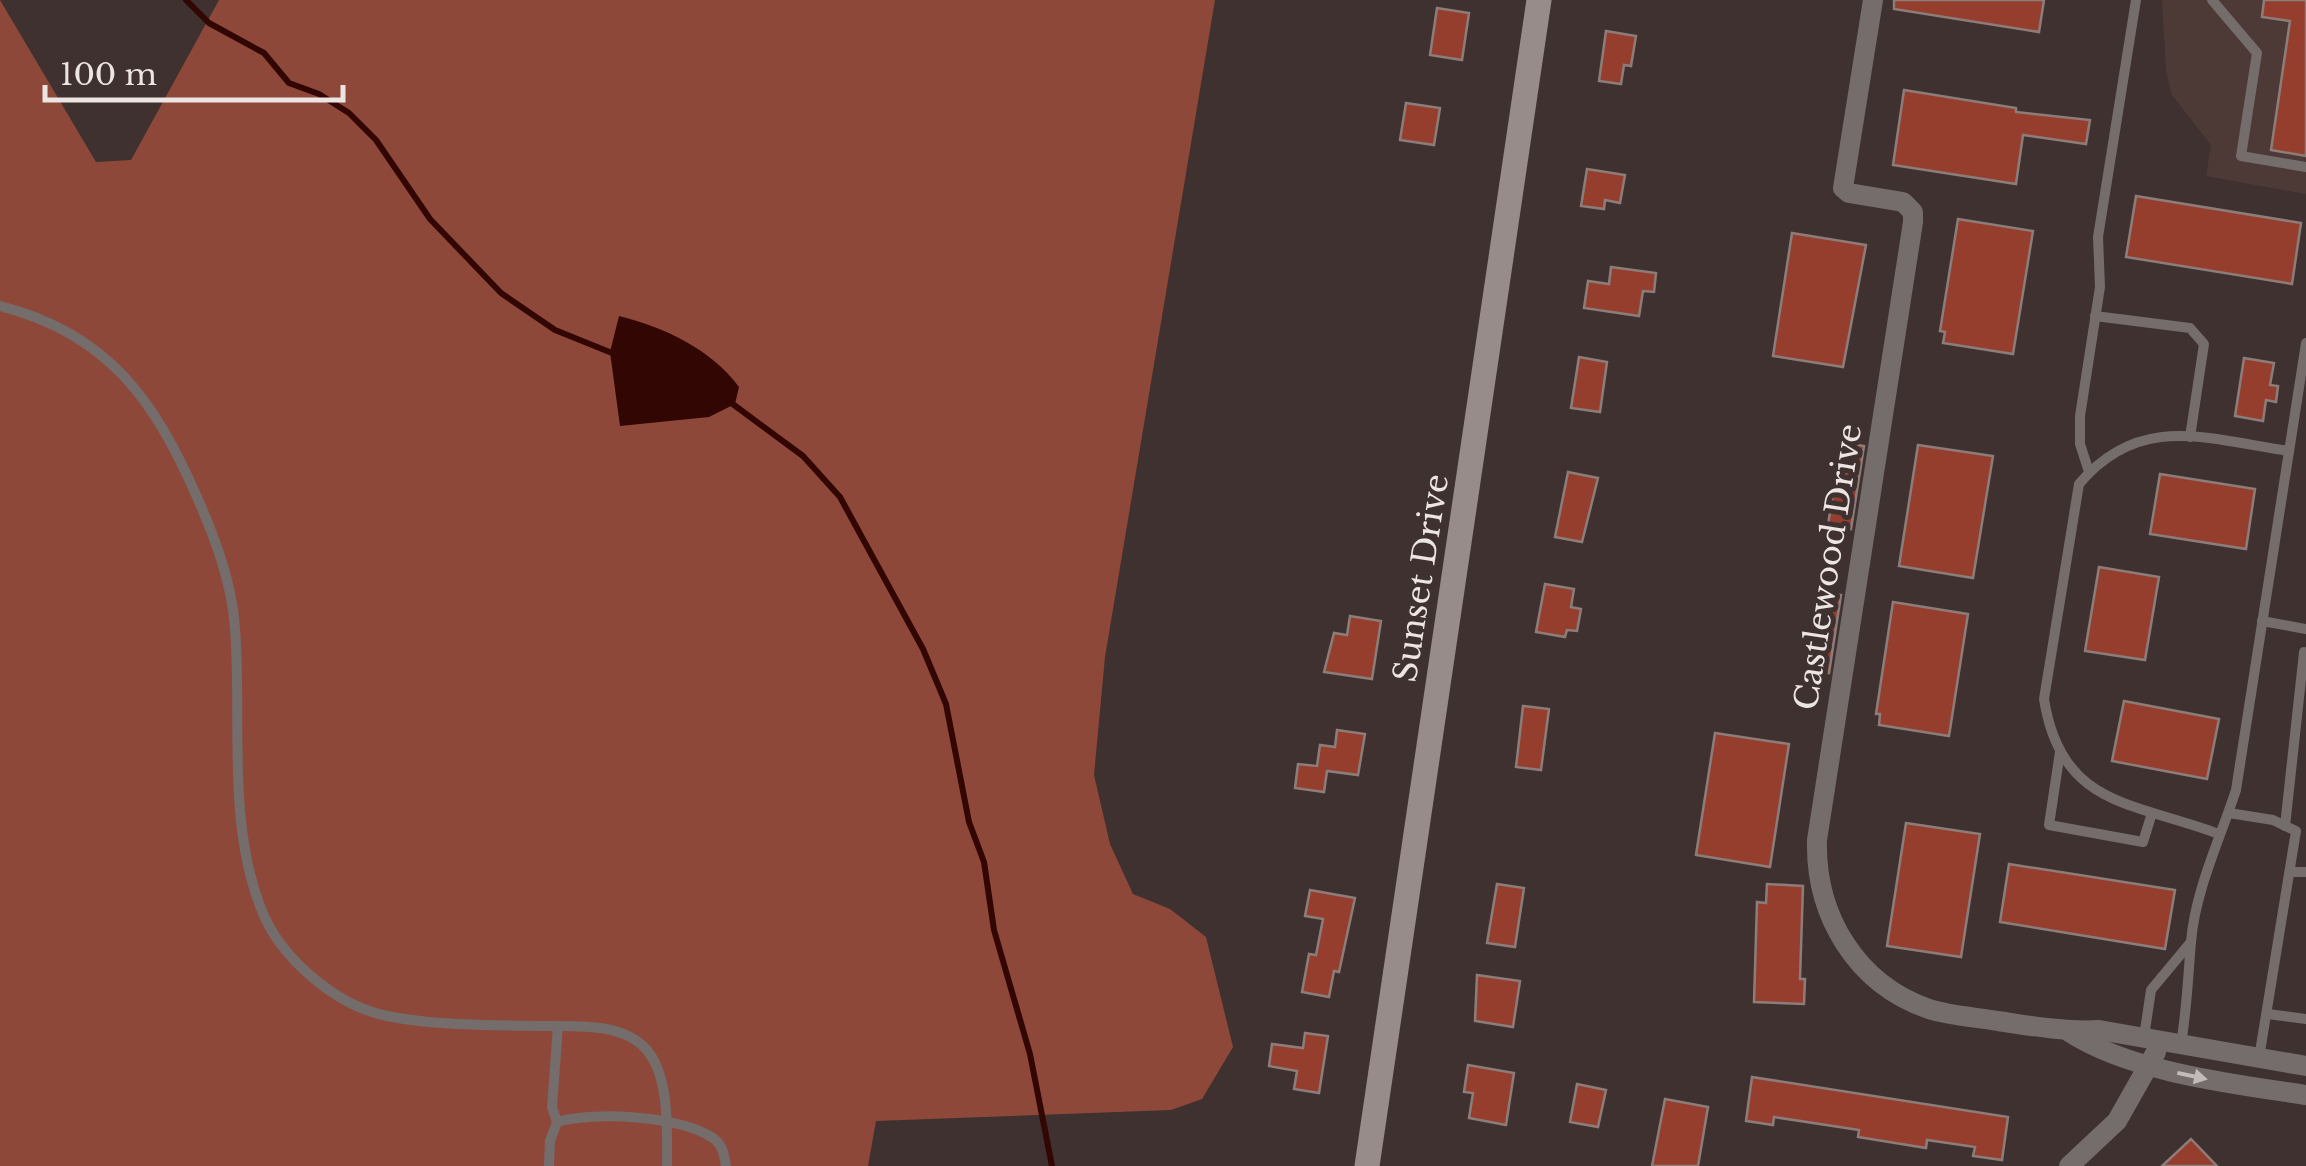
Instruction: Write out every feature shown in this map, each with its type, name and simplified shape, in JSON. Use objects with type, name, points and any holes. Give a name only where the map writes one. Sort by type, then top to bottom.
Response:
[{"type":"street","name":"Sunset Drive","points":[[1367,1166],[1540,0]]},
{"type":"street","name":"Castlewood Drive","points":[[1873,0],[1842,188],[1903,202],[1912,212],[1913,222],[1817,840],[1820,889],[1856,961],[1900,996],[1932,1010],[2069,1032],[2098,1030],[2306,1066]]},
{"type":"street","name":"Castlewood Drive","points":[[2069,1032],[2095,1050],[2186,1076],[2306,1095]]},
{"type":"street","points":[[2068,1166],[2117,1120],[2152,1064],[2152,1039]]},
{"type":"lane","points":[[2089,472],[2080,444],[2080,416],[2096,316],[2098,237],[2136,0]]},
{"type":"lane","points":[[2212,0],[2257,53],[2241,156],[2306,166]]},
{"type":"lane","points":[[0,306],[73,334],[140,389],[171,438],[212,530],[235,623],[240,801],[250,865],[260,905],[279,945],[312,976],[384,1016],[589,1027],[633,1037],[656,1067],[668,1166]]},
{"type":"lane","points":[[2096,316],[2190,328],[2200,337],[2204,344],[2190,436]]},
{"type":"lane","points":[[2181,1044],[2192,968],[2190,942],[2228,813],[2306,344]]},
{"type":"lane","points":[[2220,834],[2110,801],[2090,788],[2060,752],[2048,730],[2044,699],[2078,484],[2122,445],[2154,436],[2190,436],[2289,451]]},
{"type":"lane","points":[[2262,621],[2306,629]]},
{"type":"lane","points":[[2285,826],[2306,649]]},
{"type":"lane","points":[[2060,752],[2049,825],[2143,842],[2152,813]]},
{"type":"lane","points":[[2228,813],[2296,831],[2258,1059]]},
{"type":"lane","points":[[2290,872],[2306,872]]},
{"type":"lane","points":[[2152,1039],[2151,990],[2190,942]]},
{"type":"lane","points":[[2268,1014],[2306,1020]]},
{"type":"lane","points":[[548,1166],[552,1131],[557,1122],[552,1107],[558,1026]]},
{"type":"lane","points":[[557,1122],[604,1118],[665,1121],[715,1139],[726,1166]]},
{"type":"shaded area","points":[[0,0],[96,162],[131,160],[219,0],[1215,0],[1105,657],[1094,775],[1110,844],[1133,894],[1170,909],[1206,937],[1233,1047],[1202,1099],[1171,1110],[876,1121],[868,1166],[0,1166]]},
{"type":"shaded area","points":[[2162,0],[2306,0],[2306,194],[2206,176],[2211,145],[2172,95],[2166,71]]},
{"type":"shaded area","points":[[619,316],[669,333],[715,361],[739,387],[735,404],[709,417],[620,426],[610,352]]},
{"type":"building","points":[[1894,0],[2044,0],[2039,32],[1894,9]]},
{"type":"building","points":[[2264,0],[2306,0],[2306,156],[2271,150],[2290,21],[2262,17]]},
{"type":"building","points":[[1437,8],[1469,13],[1462,60],[1430,55]]},
{"type":"building","points":[[1606,31],[1636,36],[1631,66],[1624,65],[1621,84],[1599,81]]},
{"type":"building","points":[[1904,90],[2016,108],[2016,112],[2090,120],[2086,144],[2023,135],[2016,184],[1893,165]]},
{"type":"building","points":[[1406,103],[1440,108],[1434,145],[1400,140]]},
{"type":"building","points":[[1587,169],[1625,175],[1620,203],[1605,200],[1604,209],[1581,206]]},
{"type":"building","points":[[2136,196],[2301,223],[2292,284],[2126,257]]},
{"type":"building","points":[[1958,219],[2033,231],[2013,354],[1943,343],[1945,332],[1940,331]]},
{"type":"building","points":[[1792,233],[1866,245],[1843,367],[1773,356]]},
{"type":"building","points":[[1611,267],[1656,273],[1654,292],[1643,291],[1639,316],[1584,308],[1588,281],[1609,284]]},
{"type":"building","points":[[1579,357],[1607,362],[1600,412],[1571,408]]},
{"type":"building","points":[[2244,358],[2274,363],[2270,385],[2278,386],[2276,402],[2266,400],[2263,421],[2235,416]]},
{"type":"building","points":[[1841,442],[1864,446],[1851,529],[1828,525]]},
{"type":"building","points":[[1918,445],[1993,456],[1973,578],[1899,566]]},
{"type":"building","points":[[1568,472],[1598,478],[1582,542],[1555,537]]},
{"type":"building","points":[[2160,474],[2255,489],[2246,549],[2150,534]]},
{"type":"building","points":[[2099,567],[2159,577],[2145,660],[2085,651]]},
{"type":"building","points":[[1545,584],[1574,589],[1571,607],[1581,609],[1577,631],[1567,630],[1565,637],[1536,632]]},
{"type":"building","points":[[1819,591],[1841,595],[1829,673],[1807,669]]},
{"type":"building","points":[[1893,602],[1968,614],[1949,736],[1879,725],[1880,714],[1876,714]]},
{"type":"building","points":[[1350,616],[1381,621],[1372,679],[1324,672],[1334,633],[1347,635]]},
{"type":"building","points":[[2124,701],[2219,719],[2207,779],[2112,761]]},
{"type":"building","points":[[1523,706],[1549,709],[1541,770],[1516,767]]},
{"type":"building","points":[[1337,730],[1365,734],[1358,775],[1327,771],[1324,792],[1295,788],[1298,764],[1317,766],[1320,745],[1335,747]]},
{"type":"building","points":[[1715,733],[1789,744],[1770,867],[1696,855]]},
{"type":"building","points":[[1906,823],[1980,834],[1961,957],[1887,946]]},
{"type":"building","points":[[2009,864],[2175,890],[2165,949],[2000,922]]},
{"type":"building","points":[[1497,884],[1524,888],[1515,947],[1487,943]]},
{"type":"building","points":[[1767,884],[1803,886],[1800,979],[1805,979],[1804,1004],[1754,1002],[1757,902],[1766,903]]},
{"type":"building","points":[[1310,890],[1355,898],[1339,972],[1334,971],[1329,997],[1302,992],[1309,954],[1316,955],[1323,919],[1305,916]]},
{"type":"building","points":[[1477,975],[1520,981],[1513,1027],[1475,1021]]},
{"type":"building","points":[[1305,1033],[1328,1036],[1319,1093],[1294,1089],[1297,1071],[1269,1066],[1272,1044],[1303,1048]]},
{"type":"building","points":[[1468,1065],[1514,1073],[1506,1125],[1469,1118],[1473,1093],[1464,1092]]},
{"type":"building","points":[[1752,1077],[2008,1117],[2002,1160],[1973,1156],[1975,1147],[1927,1140],[1926,1148],[1858,1137],[1859,1130],[1774,1117],[1773,1125],[1746,1121]]},
{"type":"building","points":[[1577,1084],[1606,1090],[1598,1127],[1570,1122]]},
{"type":"building","points":[[1665,1099],[1708,1107],[1698,1166],[1652,1166]]},
{"type":"building","points":[[2191,1139],[2217,1166],[2162,1166]]},
{"type":"waterway","points":[[186,0],[209,23],[264,53],[289,83],[319,94],[349,113],[376,140],[430,219],[501,293],[555,330],[617,355]]},
{"type":"waterway","points":[[730,402],[803,456],[840,497],[923,649],[946,704],[969,822],[984,862],[994,930],[1030,1054],[1052,1166]]}]
